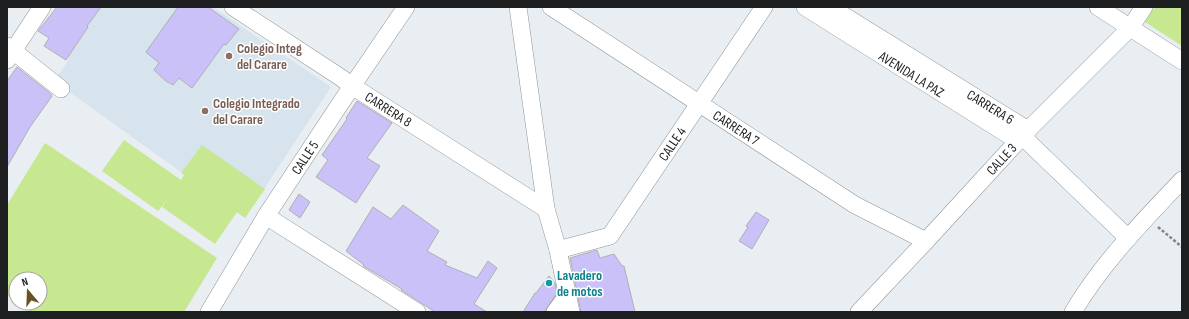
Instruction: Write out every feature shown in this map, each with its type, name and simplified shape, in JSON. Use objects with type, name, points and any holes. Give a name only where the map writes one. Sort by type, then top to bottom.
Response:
[{"type":"street","points":[[42,7],[9,52],[60,89]]},
{"type":"street","name":"CARRERA 8","points":[[232,7],[352,86],[546,209]]},
{"type":"street","name":"CALLE 5","points":[[210,312],[266,216],[406,7]]},
{"type":"street","points":[[518,7],[546,209],[558,250],[569,304],[555,312]]},
{"type":"street","name":"CARRERA 7","points":[[551,7],[855,205],[926,241]]},
{"type":"street","name":"CALLE 4","points":[[558,250],[610,236],[764,7]]},
{"type":"street","name":"AVENIDA LA PAZ","points":[[805,7],[1023,136]]},
{"type":"street","name":"CARRERA 6","points":[[830,7],[1023,136],[1128,238]]},
{"type":"street","points":[[1098,7],[1182,61]]},
{"type":"street","name":"CALLE 3","points":[[859,312],[1023,136],[1130,28],[1144,7]]},
{"type":"street","points":[[1073,312],[1084,294],[1128,238],[1182,180]]},
{"type":"street","points":[[266,216],[417,312]]},
{"type":"path","points":[[1147,218],[1182,248]]},
{"type":"shaded area","name":"Colegio Integrado del Carare","points":[[101,7],[213,7],[331,87],[245,218],[54,81],[68,61],[71,53],[91,20]]},
{"type":"green space","points":[[1155,7],[1182,7],[1182,46],[1145,22]]},
{"type":"green space","points":[[124,140],[181,180],[184,175],[181,173],[202,145],[265,189],[245,218],[237,212],[215,244],[162,207],[169,197],[158,211],[102,171]]},
{"type":"green space","points":[[45,143],[217,258],[184,312],[31,312],[30,311],[48,311],[48,271],[8,271],[8,296],[7,295],[7,205]]},
{"type":"building","points":[[57,7],[101,7],[87,26],[88,27],[66,60],[44,46],[49,38],[38,31]]},
{"type":"building","points":[[178,7],[208,7],[239,29],[226,45],[224,44],[192,88],[179,78],[173,85],[167,82],[154,70],[159,63],[146,52]]},
{"type":"building","points":[[17,67],[52,96],[30,127],[7,167],[7,81]]},
{"type":"building","points":[[357,101],[392,123],[367,158],[380,166],[356,203],[316,177],[328,160],[322,155],[347,119],[346,118]]},
{"type":"building","points":[[299,194],[310,202],[300,218],[289,210]]},
{"type":"building","points":[[403,205],[439,231],[427,251],[447,262],[445,265],[477,278],[488,261],[497,268],[474,304],[487,312],[435,312],[401,290],[402,289],[363,266],[364,265],[346,251],[373,207],[391,219]]},
{"type":"building","points":[[756,212],[769,220],[752,249],[739,241],[748,227],[746,226]]},
{"type":"building","points":[[597,250],[600,258],[614,254],[622,266],[624,266],[635,312],[581,312],[570,258]]},
{"type":"building","points":[[549,276],[555,283],[557,293],[544,312],[523,312],[535,293]]},
{"type":"place","name":"Colegio Integ del Carare","points":[[229,56]]},
{"type":"place","name":"Colegio Integrado del Carare","points":[[205,111]]},
{"type":"place","name":"Lavadero de motos","points":[[549,283]]}]
